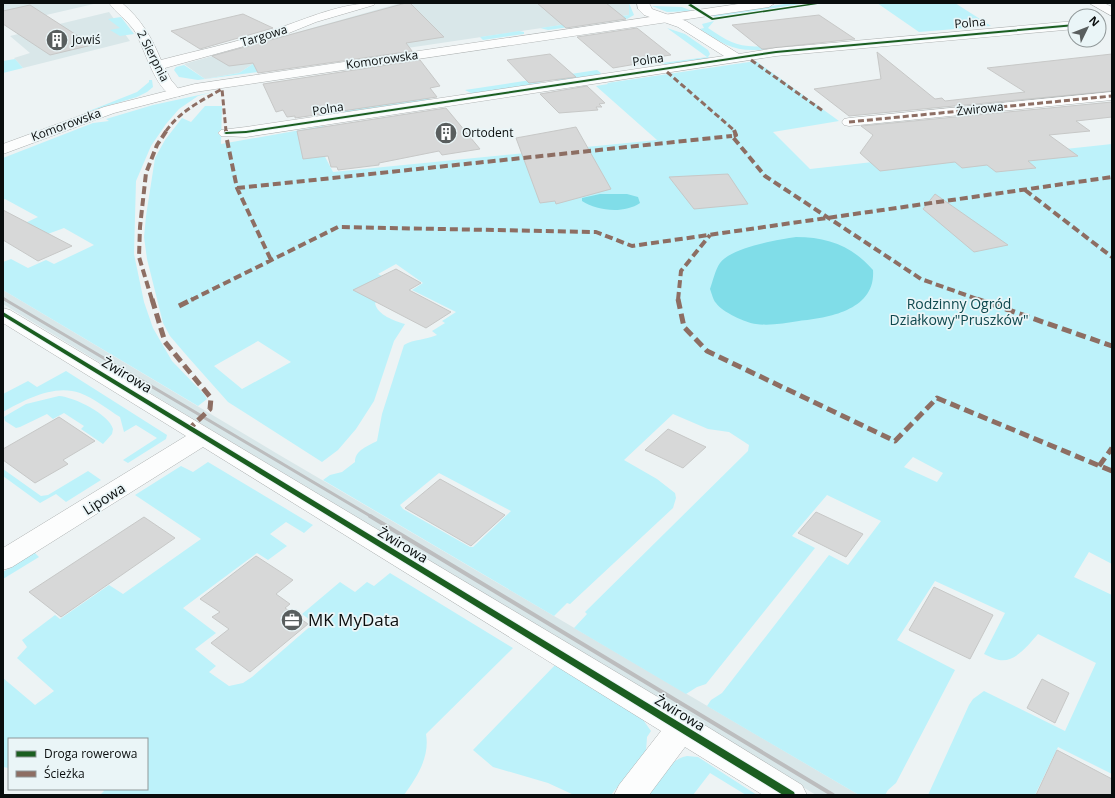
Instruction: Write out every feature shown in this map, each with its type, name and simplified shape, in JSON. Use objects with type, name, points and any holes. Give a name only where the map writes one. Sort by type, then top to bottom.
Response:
[{"type":"street","name":"2 Sierpnia","points":[[115,3],[135,22],[149,47],[162,78],[175,92]]},
{"type":"street","name":"Targowa","points":[[156,66],[280,32],[312,19],[370,3]]},
{"type":"street","points":[[643,3],[645,10],[689,28],[736,58]]},
{"type":"street","name":"Komorowska","points":[[3,149],[103,112],[175,92],[769,3]]},
{"type":"street","points":[[1095,3],[1111,19]]},
{"type":"street","name":"Polna","points":[[226,133],[246,132],[793,50],[1067,27]]},
{"type":"street","name":"Żwirowa","points":[[849,122],[1112,96]]},
{"type":"street","name":"Żwirowa","points":[[3,314],[791,795]]},
{"type":"street","name":"Lipowa","points":[[3,560],[203,436]]},
{"type":"street","points":[[630,795],[682,728]]},
{"type":"shaded area","points":[[3,3],[98,3],[3,25]]},
{"type":"shaded area","points":[[401,3],[629,3],[629,15],[286,66],[256,62],[239,73],[205,79],[184,64]]},
{"type":"shaded area","points":[[109,12],[130,41],[23,68],[14,58],[30,53],[10,36]]},
{"type":"shaded area","points":[[600,194],[627,194],[638,197],[640,203],[626,209],[611,210],[595,207],[582,201],[582,198]]},
{"type":"shaded area","points":[[796,237],[808,237],[839,244],[857,255],[873,270],[872,284],[867,294],[859,303],[836,314],[811,320],[761,325],[741,319],[723,310],[715,302],[710,289],[718,266],[726,257],[755,245]]},
{"type":"shaded area","points":[[3,290],[276,453],[859,795],[816,795],[3,304]]},
{"type":"green space","points":[[629,3],[634,15],[627,19],[548,30],[540,28],[629,15]]},
{"type":"green space","points":[[791,3],[808,3],[715,17],[712,15]]},
{"type":"green space","points":[[877,3],[955,3],[991,26],[919,32]]},
{"type":"green space","points":[[652,6],[682,7],[692,11],[667,12]]},
{"type":"green space","points":[[121,17],[134,34],[120,36],[110,30],[120,28],[108,19]]},
{"type":"green space","points":[[714,21],[708,28],[722,37],[740,45],[764,46],[768,49],[748,50],[732,47],[724,44],[700,29],[704,28],[702,24]]},
{"type":"green space","points":[[667,28],[685,34],[708,50],[710,54],[708,57],[710,58],[666,65],[662,63],[707,57]]},
{"type":"green space","points":[[519,31],[524,32],[524,34],[483,40],[480,37]]},
{"type":"green space","points":[[15,59],[23,68],[3,73],[3,61]]},
{"type":"green space","name":"Rodzinny Ogród Działkowy\"Pruszków\"","points":[[756,61],[839,121],[773,132],[810,169],[891,160],[1056,150],[1112,144],[1112,564],[1089,552],[1074,577],[1112,595],[1112,774],[1058,747],[1035,795],[928,795],[973,699],[984,691],[1065,731],[1096,663],[1038,634],[1021,652],[1010,659],[999,660],[984,654],[1005,613],[935,581],[897,640],[955,670],[896,783],[885,795],[859,795],[707,706],[711,700],[722,693],[829,555],[848,565],[881,521],[827,495],[792,536],[815,548],[706,684],[697,687],[686,694],[574,628],[587,614],[585,612],[748,451],[749,445],[729,432],[708,429],[673,414],[624,460],[657,479],[675,493],[676,498],[673,508],[570,604],[567,603],[554,616],[323,480],[330,475],[342,472],[355,462],[357,454],[360,451],[377,441],[382,414],[404,345],[437,335],[432,331],[445,323],[442,321],[456,312],[412,290],[423,283],[396,264],[378,274],[408,289],[375,303],[376,307],[383,314],[405,324],[394,341],[374,401],[356,429],[338,450],[322,462],[228,402],[170,336],[163,323],[147,259],[144,237],[155,158],[165,140],[182,118],[191,122],[205,106],[222,106],[221,144],[323,126],[324,128],[311,130],[333,172],[657,140],[596,86],[608,84],[607,83]],"holes":[[[258,341],[291,362],[242,389],[214,366]],[[913,457],[943,473],[937,482],[904,467]],[[439,473],[511,511],[473,547],[470,547],[403,509],[400,505]]]},
{"type":"green space","points":[[256,62],[266,71],[198,80],[179,77],[174,70],[176,67],[184,65],[205,79],[239,73]]},
{"type":"green space","points":[[597,70],[601,73],[600,75],[558,81],[551,77]]},
{"type":"green space","points":[[537,79],[541,82],[539,84],[473,94],[465,90]]},
{"type":"green space","points":[[149,80],[152,80],[153,87],[147,92],[137,97],[84,113],[137,92],[149,82]]},
{"type":"green space","points":[[213,92],[198,96],[179,109],[166,124],[151,146],[136,181],[134,254],[144,302],[153,328],[172,361],[207,399],[198,406],[3,290],[3,262],[11,259],[28,268],[46,260],[54,264],[94,245],[64,228],[45,235],[23,224],[38,217],[5,199],[3,200],[3,158],[93,123],[109,121],[106,119],[153,105]]},
{"type":"green space","points":[[427,96],[430,99],[428,101],[323,117],[320,116],[318,112]]},
{"type":"green space","points":[[66,371],[167,435],[166,439],[128,463],[123,460],[157,438],[136,425],[124,432],[120,417],[90,398],[80,393],[70,391],[60,390],[30,398],[3,412],[3,394],[28,381],[37,387]]},
{"type":"green space","points":[[59,396],[73,399],[98,412],[110,423],[113,429],[112,434],[103,444],[81,429],[84,426],[64,413],[53,419],[47,414],[16,428],[5,421],[4,417],[26,404]]},
{"type":"green space","points":[[208,462],[313,525],[304,533],[286,522],[270,534],[287,546],[268,560],[257,553],[183,608],[216,633],[195,649],[216,666],[209,672],[229,686],[243,683],[252,677],[314,623],[302,614],[340,582],[355,592],[367,582],[374,586],[390,573],[513,648],[426,734],[427,742],[424,759],[418,774],[404,795],[100,795],[104,791],[103,790],[148,790],[148,738],[8,738],[8,768],[3,767],[3,678],[35,705],[54,691],[17,658],[27,647],[22,640],[55,615],[60,619],[109,585],[123,594],[201,539],[135,495],[181,466],[193,472]]},
{"type":"green space","points":[[3,469],[41,496],[48,495],[88,471],[101,480],[66,502],[56,494],[40,503],[3,476]]},
{"type":"green space","points":[[34,552],[39,557],[3,579],[3,572]]},
{"type":"green space","points":[[556,664],[645,719],[644,721],[651,731],[647,737],[646,751],[611,795],[574,795],[548,783],[493,767],[473,750]]},
{"type":"green space","points":[[687,756],[698,757],[757,795],[746,795],[710,773],[693,795],[647,795],[665,771],[675,761]]},
{"type":"building","points":[[410,3],[444,37],[406,43],[412,51],[258,73],[253,63],[229,66],[212,56]]},
{"type":"building","points":[[537,3],[606,3],[626,19],[566,28]]},
{"type":"building","points":[[30,5],[92,45],[50,55],[3,24],[3,11]]},
{"type":"building","points":[[243,14],[273,28],[200,49],[171,31]]},
{"type":"building","points":[[819,15],[855,39],[762,49],[732,25]]},
{"type":"building","points":[[637,28],[671,55],[657,57],[660,60],[613,68],[577,37]]},
{"type":"building","points":[[877,52],[935,99],[942,98],[945,101],[1025,92],[987,68],[1112,54],[1112,91],[849,116],[814,89],[881,79]]},
{"type":"building","points":[[550,54],[576,77],[529,83],[507,60]]},
{"type":"building","points":[[420,60],[440,86],[430,88],[437,97],[295,118],[295,116],[287,117],[283,110],[276,112],[263,84]]},
{"type":"building","points":[[587,86],[605,103],[599,104],[602,107],[596,107],[598,110],[559,113],[540,94]]},
{"type":"building","points":[[1112,102],[1112,117],[1076,121],[1090,131],[1049,135],[1078,156],[1028,161],[1036,168],[996,172],[987,165],[962,168],[955,162],[880,171],[860,153],[873,135],[861,126]]},
{"type":"building","points":[[446,108],[480,149],[442,155],[439,151],[379,163],[379,165],[338,170],[337,167],[331,167],[328,156],[303,159],[297,131]]},
{"type":"building","points":[[576,127],[611,189],[556,204],[555,201],[540,203],[516,138]]},
{"type":"building","points":[[728,174],[748,204],[694,209],[669,177]]},
{"type":"building","points":[[935,194],[1008,245],[974,252],[923,209]]},
{"type":"building","points":[[3,210],[72,246],[38,261],[3,240]]},
{"type":"building","points":[[396,269],[421,283],[409,290],[451,312],[426,328],[353,290]]},
{"type":"building","points":[[59,417],[95,441],[63,460],[68,464],[35,483],[3,460],[3,449]]},
{"type":"building","points":[[668,429],[706,447],[683,468],[645,450]]},
{"type":"building","points":[[440,479],[505,515],[471,546],[405,508]]},
{"type":"building","points":[[816,512],[863,534],[846,557],[798,533]]},
{"type":"building","points":[[144,517],[175,538],[61,617],[29,592]]},
{"type":"building","points":[[256,556],[293,580],[276,594],[290,604],[285,608],[308,624],[250,672],[211,643],[229,629],[212,617],[220,612],[200,599]]},
{"type":"building","points":[[934,587],[993,615],[970,659],[909,630]]},
{"type":"building","points":[[1042,679],[1069,693],[1055,723],[1027,708]]},
{"type":"building","points":[[1057,750],[1112,779],[1112,795],[1036,795]]},
{"type":"railway","points":[[4,299],[372,517]]},
{"type":"railway","points":[[370,516],[833,795]]},
{"type":"marked path","points":[[751,60],[823,111]]},
{"type":"marked path","points":[[667,72],[735,131],[736,135],[732,136],[765,176],[921,279],[1112,346]]},
{"type":"marked path","points":[[190,428],[210,409],[211,398],[198,380],[165,342],[139,257],[140,227],[146,173],[157,145],[172,123],[190,107],[222,89],[226,133]]},
{"type":"marked path","points":[[849,122],[1112,96]]},
{"type":"marked path","points":[[237,188],[732,136]]},
{"type":"marked path","points":[[227,140],[237,188],[271,260]]},
{"type":"marked path","points":[[179,306],[338,227],[596,232],[632,246],[1112,177]]},
{"type":"marked path","points":[[1025,190],[1112,257]]},
{"type":"marked path","points":[[710,235],[681,271],[678,298],[684,327],[707,351],[895,441],[937,398],[1112,471]]},
{"type":"marked path","points":[[1099,466],[1112,448]]},
{"type":"cycle path","points":[[690,5],[712,19],[822,3]]},
{"type":"cycle path","points":[[226,133],[246,132],[776,52],[1067,26]]},
{"type":"cycle path","points":[[3,314],[791,795]]},
{"type":"place","name":"Jowiś","points":[[57,40]]},
{"type":"place","name":"Ortodent","points":[[446,133]]},
{"type":"place","name":"MK MyData","points":[[292,620]]}]
